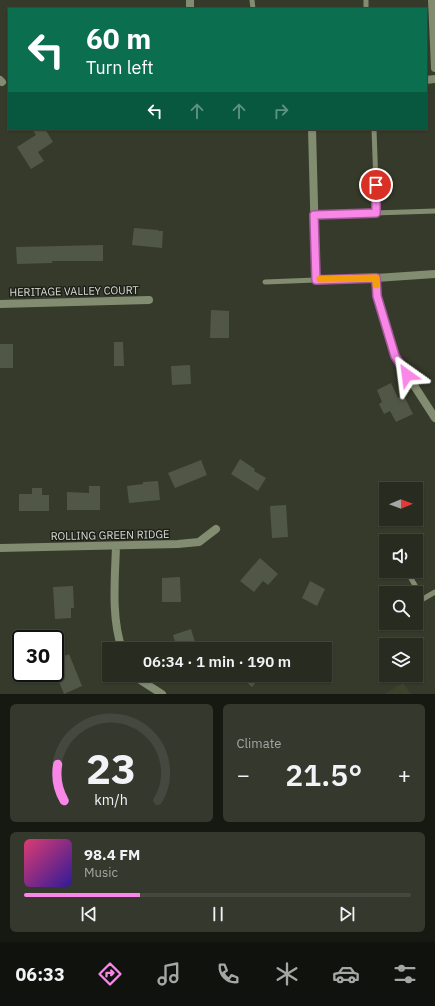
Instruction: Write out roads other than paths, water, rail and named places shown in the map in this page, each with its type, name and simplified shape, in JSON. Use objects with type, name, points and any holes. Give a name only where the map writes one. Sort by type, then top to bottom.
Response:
[{"type":"street","points":[[432,0],[435,68]]},
{"type":"street","points":[[312,130],[316,280],[435,274]]},
{"type":"street","points":[[376,278],[377,296],[395,356],[435,418]]},
{"type":"street","name":"HERITAGE VALLEY COURT","points":[[0,304],[149,300]]},
{"type":"street","name":"ROLLING GREEN RIDGE","points":[[0,548],[178,544],[199,542],[216,529]]},
{"type":"street","points":[[116,546],[116,619],[120,642]]},
{"type":"street","points":[[144,682],[162,694]]},
{"type":"lane","points":[[374,130],[376,213]]},
{"type":"lane","points":[[314,215],[435,211]]},
{"type":"lane","points":[[265,282],[316,280]]},
{"type":"lane","points":[[423,599],[435,592]]}]
